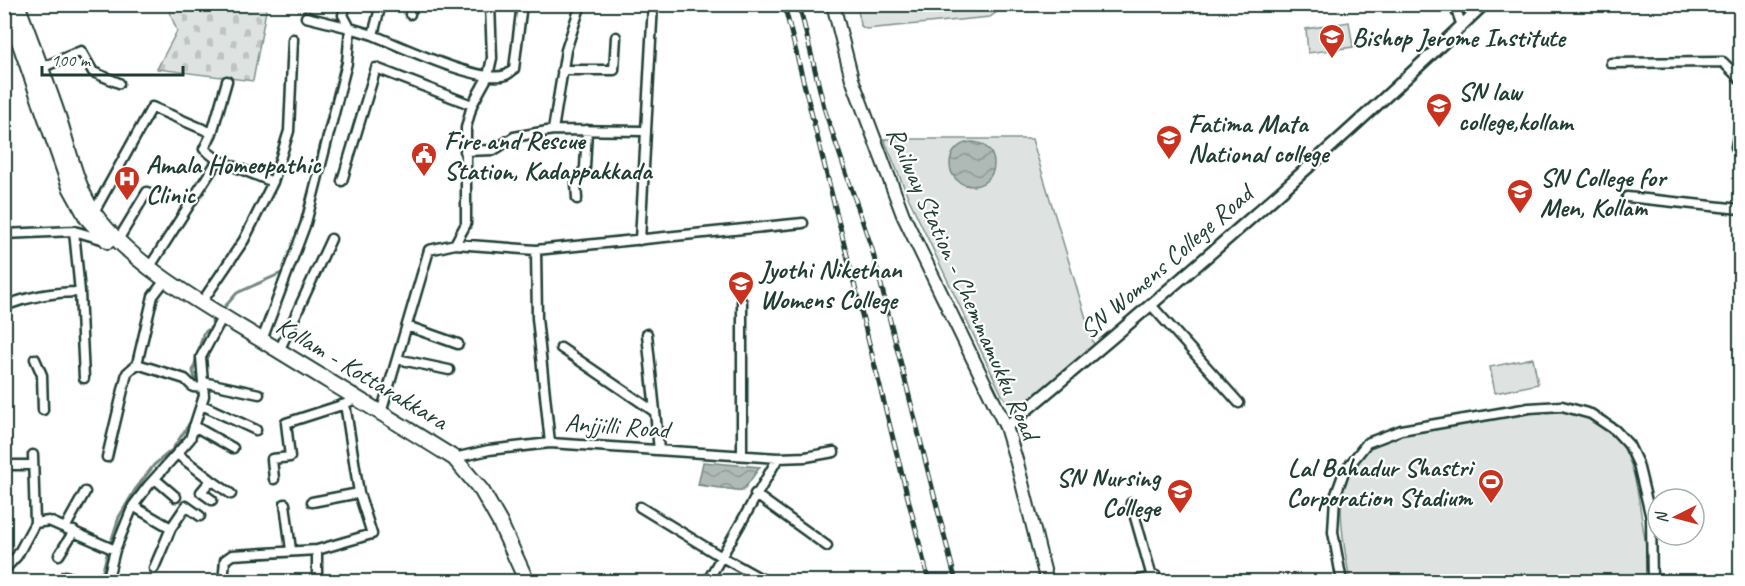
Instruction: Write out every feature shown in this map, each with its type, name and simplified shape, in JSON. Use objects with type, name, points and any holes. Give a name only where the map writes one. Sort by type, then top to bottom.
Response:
[{"type":"main road","points":[[17,4],[41,68],[70,159],[94,212],[117,243]]},
{"type":"main road","name":"Railway Station - Chemmamukku Road","points":[[833,4],[852,80],[903,215],[1006,427],[1047,582]]},
{"type":"main road","points":[[5,5],[70,187],[87,218],[117,243]]},
{"type":"main road","name":"Kollam - Kottarakkara","points":[[117,243],[149,268],[279,351],[351,401],[381,413],[454,458],[482,491],[500,523],[526,582]]},
{"type":"street","points":[[262,340],[306,223],[347,63],[350,28],[343,15],[346,4]]},
{"type":"street","points":[[373,35],[381,4]]},
{"type":"street","points":[[454,244],[466,225],[466,128],[472,105],[489,76],[492,58],[490,4]]},
{"type":"street","points":[[306,17],[373,35],[451,66],[489,76],[507,75],[514,69],[522,4]]},
{"type":"street","points":[[554,130],[566,50],[581,4]]},
{"type":"street","points":[[640,240],[653,4]]},
{"type":"street","points":[[1454,4],[1462,26]]},
{"type":"street","name":"SN Womens College Road","points":[[1006,427],[1151,305],[1392,93],[1484,4]]},
{"type":"street","points":[[562,70],[614,70],[616,37]]},
{"type":"street","points":[[202,302],[243,240],[273,182],[289,130],[293,39]]},
{"type":"street","points":[[41,68],[81,51],[93,72],[119,83]]},
{"type":"street","points":[[1611,63],[1723,62],[1740,79]]},
{"type":"street","points":[[342,181],[376,68],[472,105]]},
{"type":"street","points":[[227,81],[212,133],[204,149],[218,160],[273,182]]},
{"type":"street","points":[[94,212],[152,107],[212,133]]},
{"type":"street","points":[[1736,147],[1740,125]]},
{"type":"street","points":[[465,151],[494,150],[514,137],[554,130],[645,131]]},
{"type":"street","points":[[577,200],[576,183],[585,168],[587,130]]},
{"type":"street","points":[[149,268],[218,160]]},
{"type":"street","points":[[4,234],[74,231],[117,243],[147,192]]},
{"type":"street","points":[[1627,196],[1740,209]]},
{"type":"street","points":[[381,413],[429,250],[454,244],[536,250],[803,223]]},
{"type":"street","points":[[74,231],[80,292],[84,378]]},
{"type":"street","points":[[279,351],[332,239]]},
{"type":"street","points":[[536,250],[537,318],[550,443]]},
{"type":"street","points":[[107,457],[127,374],[137,364],[153,296],[166,279]]},
{"type":"street","points":[[4,306],[24,298],[57,292],[80,292]]},
{"type":"street","points":[[742,302],[742,455]]},
{"type":"street","points":[[1151,305],[1239,403]]},
{"type":"street","points":[[107,582],[116,550],[133,506],[190,439],[202,405],[201,357],[223,316]]},
{"type":"street","points":[[407,326],[458,344]]},
{"type":"street","points":[[647,334],[659,450]]},
{"type":"street","points":[[561,348],[655,412]]},
{"type":"street","points":[[35,359],[42,375],[43,410]]},
{"type":"street","points":[[397,359],[449,370]]},
{"type":"street","points":[[137,364],[200,386],[258,394]]},
{"type":"street","points":[[223,582],[225,560],[232,555],[317,549],[372,534],[359,493],[351,401],[286,423],[290,457],[272,459],[274,480]]},
{"type":"street","points":[[202,405],[256,429]]},
{"type":"street","points":[[1342,582],[1333,532],[1335,497],[1344,472],[1367,443],[1401,430],[1529,408],[1562,406],[1590,414],[1615,430],[1629,445],[1638,464],[1651,518],[1652,582]]},
{"type":"street","points":[[194,426],[233,448]]},
{"type":"street","name":"Anjjilli Road","points":[[454,458],[489,450],[550,443],[777,458],[806,457],[834,452]]},
{"type":"street","points":[[177,454],[231,494]]},
{"type":"street","points":[[707,582],[777,458]]},
{"type":"street","points":[[4,465],[33,460],[35,522],[17,556],[4,570]]},
{"type":"street","points":[[155,478],[176,497]]},
{"type":"street","points":[[212,480],[201,492],[212,500]]},
{"type":"street","points":[[59,555],[84,492]]},
{"type":"street","points":[[312,502],[359,493]]},
{"type":"street","points":[[755,494],[826,546]]},
{"type":"street","points":[[285,504],[291,550]]},
{"type":"street","points":[[1131,504],[1154,579],[1131,582]]},
{"type":"street","points":[[133,506],[171,528]]},
{"type":"street","points":[[154,568],[171,528],[186,506],[200,516]]},
{"type":"street","points":[[640,507],[767,582]]},
{"type":"street","points":[[35,522],[49,521],[116,550]]},
{"type":"street","points":[[317,549],[317,582]]},
{"type":"street","points":[[65,576],[84,582]]},
{"type":"green space","points":[[857,4],[998,5],[997,12],[990,17],[866,29],[861,26]]},
{"type":"green space","points":[[167,5],[267,5],[253,81],[157,69],[177,31]]},
{"type":"green space","points":[[1349,22],[1353,47],[1308,53],[1306,29]]},
{"type":"green space","points":[[884,139],[1032,139],[1094,345],[1023,408],[1010,405],[1002,395],[909,199]]},
{"type":"green space","points":[[1533,358],[1538,384],[1495,393],[1490,367]]},
{"type":"green space","name":"Lal Bahadur Shastri Corporation Stadium","points":[[1566,409],[1587,416],[1603,425],[1616,437],[1625,450],[1636,482],[1648,559],[1647,581],[1350,582],[1341,516],[1345,485],[1351,470],[1361,456],[1380,441],[1401,430]]},
{"type":"water","points":[[972,142],[987,149],[994,164],[987,179],[972,186],[957,179],[950,164],[957,149]]},
{"type":"water","points":[[703,462],[760,467],[743,491],[698,485]]},
{"type":"waterway","points":[[297,237],[344,52]]},
{"type":"waterway","points":[[221,311],[237,293],[286,271]]},
{"type":"waterway","points":[[195,411],[199,394],[193,371],[203,334],[213,326],[212,321],[215,318]]},
{"type":"waterway","points":[[111,542],[119,517],[135,490],[154,465],[172,450],[193,418]]},
{"type":"waterway","points":[[100,582],[108,550]]},
{"type":"railway","points":[[784,4],[929,582]]},
{"type":"railway","points":[[799,4],[825,111],[872,249],[956,582]]},
{"type":"place","name":"Bishop Jerome Institute","points":[[1332,60]]},
{"type":"place","name":"SN law college,kollam","points":[[1439,129]]},
{"type":"place","name":"Fatima Mata National college","points":[[1169,161]]},
{"type":"place","name":"Fire and Rescue Station, Kadappakkada","points":[[424,178]]},
{"type":"place","name":"Amala Homeopathic Clinic","points":[[127,202]]},
{"type":"place","name":"SN College for Men, Kollam","points":[[1520,215]]},
{"type":"place","name":"Jyothi Nikethan Womens College","points":[[741,307]]},
{"type":"place","name":"Lal Bahadur Shastri Corporation Stadium","points":[[1491,505]]},
{"type":"place","name":"SN Nursing College","points":[[1180,515]]}]
